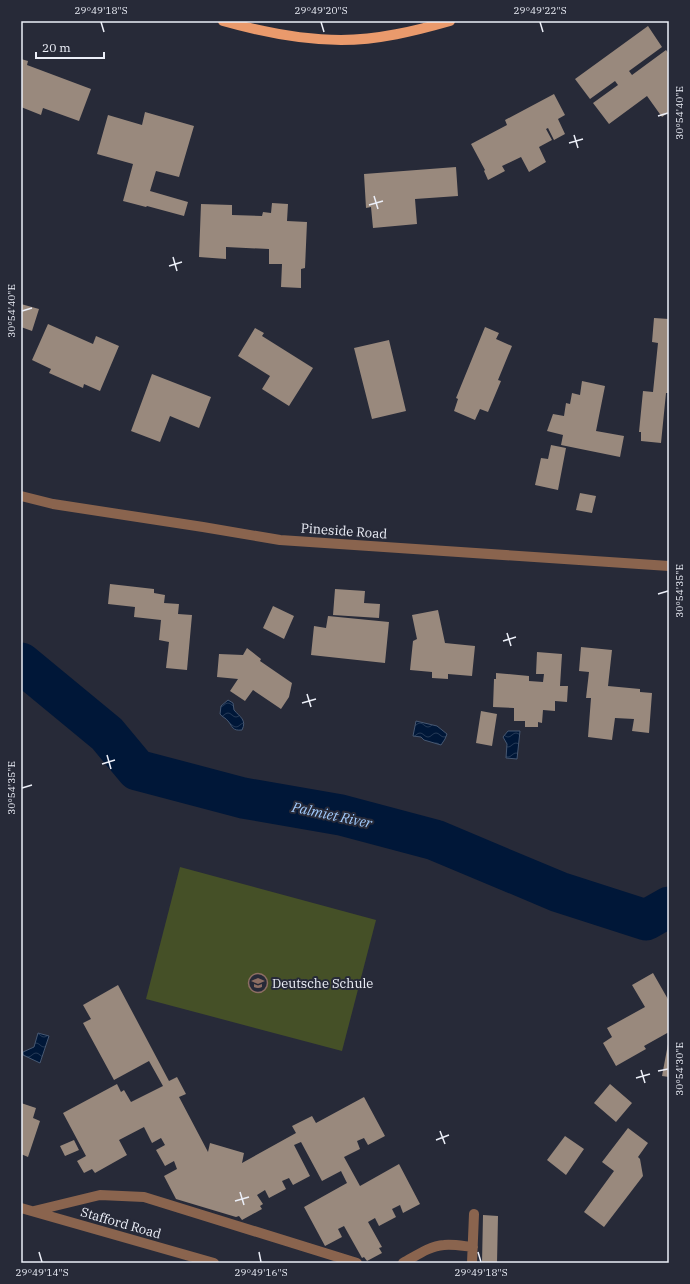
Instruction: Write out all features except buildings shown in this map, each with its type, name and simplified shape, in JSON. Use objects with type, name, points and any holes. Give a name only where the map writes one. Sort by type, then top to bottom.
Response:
[{"type":"main road","points":[[223,21],[257,31],[288,36],[341,40],[381,37],[418,30],[450,21]]},
{"type":"street","name":"Pineside Road","points":[[21,496],[53,504],[280,540],[669,566]]},
{"type":"street","points":[[34,1211],[96,1195],[125,1195],[144,1197],[357,1263]]},
{"type":"street","name":"Stafford Road","points":[[21,1208],[214,1263]]},
{"type":"street","points":[[472,1263],[474,1214]]},
{"type":"street","points":[[403,1263],[433,1248],[445,1244],[472,1247]]},
{"type":"green space","points":[[180,867],[376,920],[342,1051],[146,999]]},
{"type":"water","points":[[228,700],[233,703],[234,710],[243,721],[244,724],[242,730],[234,729],[220,714],[221,706]]},
{"type":"water","points":[[416,721],[437,726],[447,734],[441,745],[424,740],[421,737],[413,736]]},
{"type":"water","points":[[508,731],[520,731],[517,759],[506,758],[507,744],[503,737]]},
{"type":"water","points":[[38,1033],[49,1036],[40,1063],[23,1055],[23,1052],[34,1047]]},
{"type":"waterway","name":"Palmiet River","points":[[21,663],[107,734],[137,770],[243,798],[341,815],[435,840],[559,892],[646,920],[669,907]]},
{"type":"place","name":"Deutsche Schule","points":[[258,983]]}]
